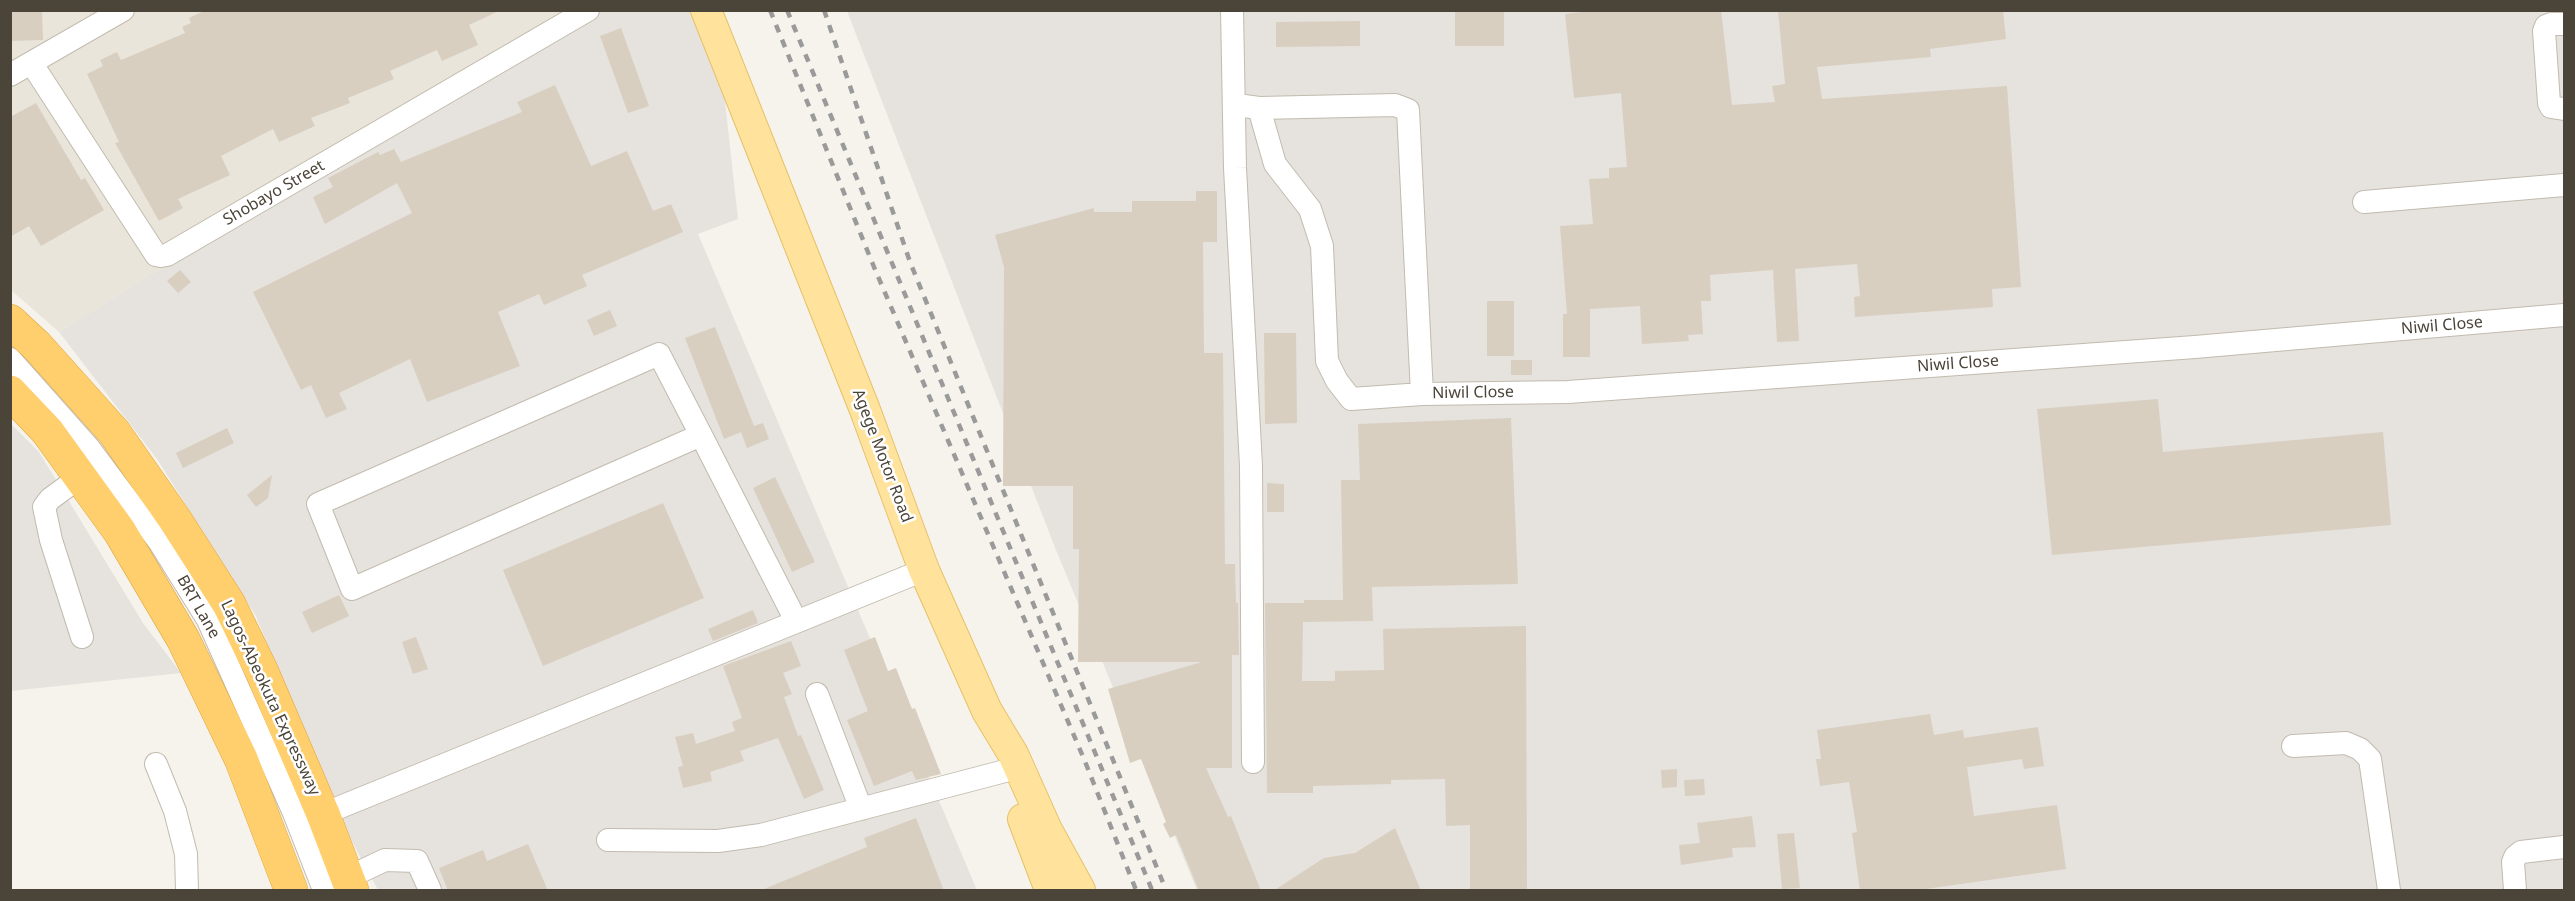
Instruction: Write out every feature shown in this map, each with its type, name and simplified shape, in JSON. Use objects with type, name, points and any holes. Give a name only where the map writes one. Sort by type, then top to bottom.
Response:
[{"type":"highway","name":"Lagos-Abeokuta Expressway","points":[[10,321],[37,346],[114,432],[174,518],[229,604],[262,672],[323,814],[341,886]]},
{"type":"highway","points":[[10,392],[46,431],[120,532],[183,639],[241,759],[291,891]]},
{"type":"main road","name":"Agege Motor Road","points":[[706,10],[865,410],[924,570],[987,711],[1013,754],[1047,830],[1080,891]]},
{"type":"main road","points":[[987,711],[1005,771],[1050,891]]},
{"type":"street","points":[[10,75],[33,64],[123,10]]},
{"type":"street","name":"Shobayo Street","points":[[33,64],[156,255],[161,256],[177,249],[588,10]]},
{"type":"street","points":[[1232,10],[1235,168],[1251,466],[1253,762]]},
{"type":"street","points":[[2565,24],[2551,24],[2546,26],[2544,31],[2548,103],[2551,107],[2565,109]]},
{"type":"street","points":[[1234,105],[1259,108],[1395,105],[1408,110],[1422,394]]},
{"type":"street","name":"Niwil Close","points":[[1259,108],[1275,164],[1310,209],[1322,246],[1327,361],[1337,381],[1351,399],[1422,394],[1568,392],[2207,346],[2565,315]]},
{"type":"street","points":[[2364,202],[2565,184]]},
{"type":"street","points":[[701,435],[352,590],[318,504],[659,354],[701,435],[792,613],[794,621]]},
{"type":"street","name":"BRT Lane","points":[[10,359],[96,458],[160,543],[208,620],[294,813],[341,886]]},
{"type":"street","points":[[80,477],[50,498],[44,507],[51,540],[82,638]]},
{"type":"street","points":[[323,814],[924,570]]},
{"type":"street","points":[[817,694],[861,809]]},
{"type":"street","points":[[2293,746],[2346,743],[2360,749],[2370,759],[2389,891]]},
{"type":"street","points":[[156,764],[176,811],[186,854],[187,891]]},
{"type":"street","points":[[608,840],[695,841],[761,835],[1005,771]]},
{"type":"street","points":[[2515,891],[2513,862],[2515,856],[2521,852],[2565,847]]},
{"type":"street","points":[[341,886],[385,860],[417,861],[430,891]]},
{"type":"shaded area","points":[[11,11],[570,11],[59,332],[11,290]]},
{"type":"shaded area","points":[[570,11],[715,11],[738,219],[698,234],[977,890],[378,890],[348,834],[300,726],[256,616],[157,459],[59,332]]},
{"type":"shaded area","points":[[847,11],[2564,11],[2564,890],[1197,890],[1056,550]]},
{"type":"shaded area","points":[[10,423],[39,452],[143,623],[181,673],[11,691]]},
{"type":"building","points":[[10,10],[42,10],[43,40],[10,41]]},
{"type":"building","points":[[206,10],[501,10],[469,25],[478,45],[442,61],[437,50],[390,71],[394,79],[348,98],[350,103],[311,118],[315,126],[279,142],[273,129],[221,156],[230,175],[178,199],[183,208],[159,221],[115,143],[119,142],[87,74],[103,66],[100,60],[117,52],[121,60],[185,33],[182,27],[191,23],[189,18]]},
{"type":"building","points":[[1455,10],[1504,10],[1504,46],[1455,46]]},
{"type":"building","points":[[1600,10],[1721,10],[1732,105],[1775,102],[1772,86],[1785,84],[1778,10],[2003,10],[2006,39],[1930,49],[1931,57],[1817,67],[1822,99],[2007,86],[2021,287],[1992,289],[1993,307],[1855,317],[1854,297],[1860,296],[1857,264],[1795,269],[1799,341],[1777,342],[1773,270],[1710,275],[1711,301],[1701,301],[1703,334],[1688,335],[1689,341],[1642,344],[1640,306],[1590,309],[1590,357],[1563,357],[1563,314],[1567,314],[1560,226],[1593,224],[1589,179],[1609,178],[1609,168],[1627,167],[1621,93],[1574,98],[1565,14]]},
{"type":"building","points":[[1360,21],[1360,46],[1276,47],[1276,22]]},
{"type":"building","points":[[621,28],[649,106],[628,113],[600,36]]},
{"type":"building","points":[[555,85],[591,166],[627,151],[653,211],[671,204],[683,232],[582,275],[587,286],[544,305],[539,294],[498,312],[520,366],[427,402],[410,359],[339,393],[347,409],[326,418],[311,385],[301,390],[253,292],[412,213],[397,183],[325,224],[313,197],[333,187],[328,178],[378,152],[380,155],[394,149],[401,162],[522,112],[517,102]]},
{"type":"building","points":[[36,103],[81,180],[85,178],[104,210],[41,246],[29,226],[10,237],[10,117]]},
{"type":"building","points":[[1196,191],[1217,191],[1217,242],[1203,242],[1204,353],[1223,353],[1225,564],[1235,564],[1239,655],[1232,655],[1232,768],[1206,768],[1228,817],[1231,816],[1261,891],[1199,891],[1176,835],[1170,838],[1163,824],[1166,822],[1141,759],[1130,763],[1108,689],[1202,662],[1078,662],[1079,549],[1073,549],[1073,486],[1003,486],[1004,267],[995,235],[1094,208],[1094,212],[1132,212],[1132,201],[1196,201]]},
{"type":"building","points":[[180,270],[191,282],[178,293],[167,281]]},
{"type":"building","points":[[1487,301],[1514,301],[1514,356],[1487,356]]},
{"type":"building","points":[[610,310],[617,326],[594,336],[587,320]]},
{"type":"building","points":[[715,327],[754,426],[763,423],[769,439],[747,448],[741,432],[724,439],[685,338]]},
{"type":"building","points":[[1264,333],[1296,333],[1297,423],[1265,424]]},
{"type":"building","points":[[1511,360],[1532,360],[1532,375],[1511,375]]},
{"type":"building","points":[[2158,399],[2163,452],[2383,432],[2391,525],[2052,555],[2037,409]]},
{"type":"building","points":[[1511,418],[1518,584],[1372,587],[1373,621],[1303,622],[1302,681],[1335,681],[1335,671],[1384,670],[1383,629],[1526,626],[1527,891],[1470,891],[1470,825],[1446,826],[1445,779],[1391,780],[1391,784],[1313,786],[1313,793],[1267,793],[1265,603],[1343,600],[1341,480],[1360,480],[1358,424]]},
{"type":"building","points":[[227,428],[234,443],[183,468],[176,453]]},
{"type":"building","points":[[272,475],[268,498],[256,507],[247,495]]},
{"type":"building","points":[[775,477],[815,562],[792,572],[753,488]]},
{"type":"building","points":[[1267,483],[1284,484],[1284,512],[1267,512]]},
{"type":"building","points":[[663,503],[704,598],[543,666],[503,570]]},
{"type":"building","points":[[339,595],[349,616],[312,633],[302,612]]},
{"type":"building","points":[[753,610],[758,623],[713,641],[708,629]]},
{"type":"building","points":[[416,637],[428,669],[413,674],[402,642]]},
{"type":"building","points":[[875,637],[888,671],[896,668],[912,709],[915,708],[941,774],[916,780],[912,771],[874,786],[847,720],[868,711],[844,650]]},
{"type":"building","points":[[791,641],[801,666],[783,673],[792,694],[784,697],[798,736],[801,735],[824,790],[804,799],[778,738],[740,751],[744,761],[710,772],[712,781],[683,788],[678,767],[683,766],[675,737],[693,733],[696,744],[735,731],[732,722],[742,718],[723,666]]},
{"type":"building","points":[[1930,714],[1934,735],[1963,730],[1964,738],[2038,727],[2044,766],[2024,769],[2022,759],[1967,767],[1974,816],[2057,805],[2066,869],[1912,891],[1860,891],[1852,833],[1857,832],[1849,782],[1820,786],[1816,759],[1821,759],[1817,730]]},
{"type":"building","points":[[1677,769],[1677,787],[1662,788],[1661,770]]},
{"type":"building","points":[[1704,779],[1705,795],[1685,796],[1684,780]]},
{"type":"building","points":[[1752,816],[1756,847],[1732,848],[1733,857],[1681,865],[1679,845],[1700,843],[1697,823]]},
{"type":"building","points":[[916,818],[944,891],[759,891],[867,847],[864,838]]},
{"type":"building","points":[[1395,828],[1421,891],[1273,891],[1324,858],[1355,853]]},
{"type":"building","points":[[1794,833],[1800,888],[1782,889],[1777,834]]},
{"type":"building","points":[[528,844],[548,891],[448,891],[439,868],[483,850],[487,861]]},
{"type":"railway","points":[[770,10],[874,267],[1084,759],[1136,890]]},
{"type":"railway","points":[[787,10],[1152,890]]},
{"type":"railway","points":[[824,10],[910,262],[1166,890]]}]
